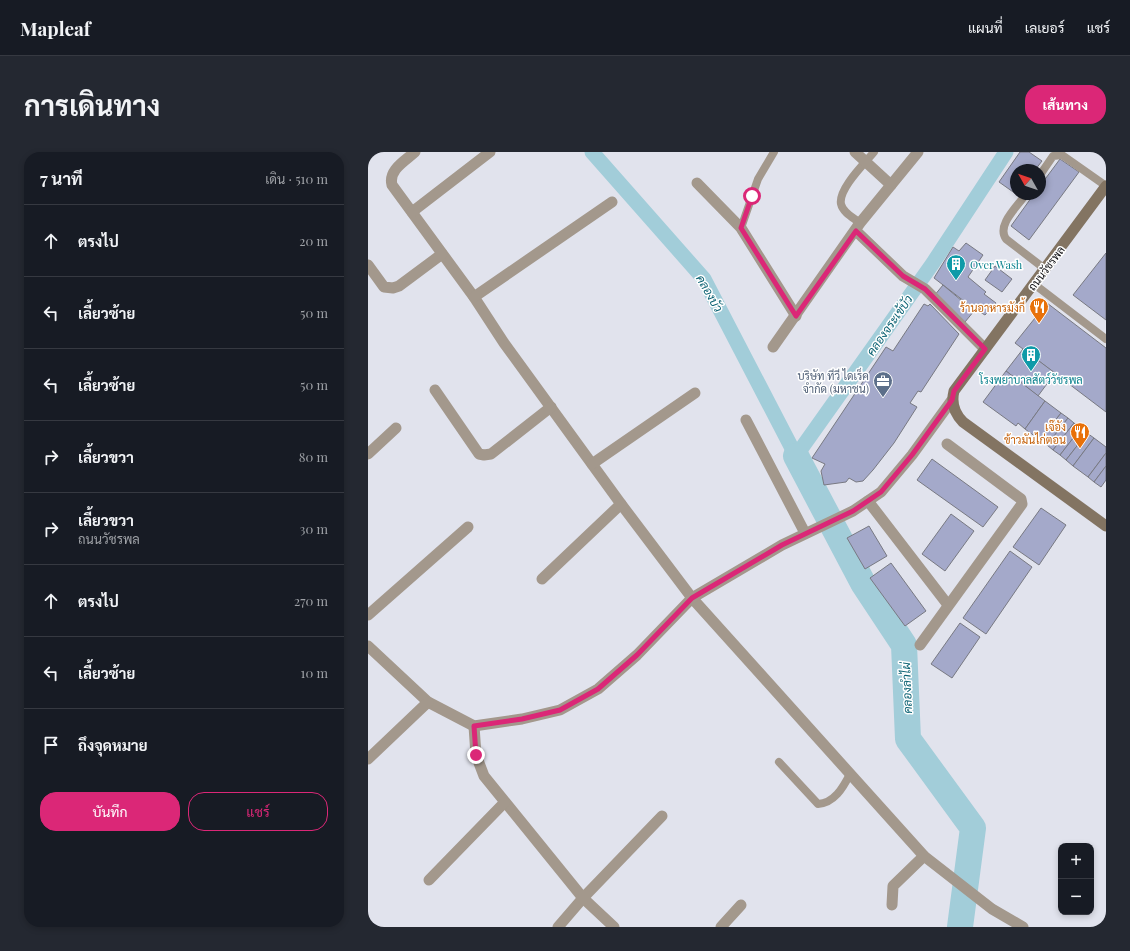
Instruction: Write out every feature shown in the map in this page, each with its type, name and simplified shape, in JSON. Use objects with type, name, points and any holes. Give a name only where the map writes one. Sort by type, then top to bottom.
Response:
[{"type":"main road","name":"ถนนวัชรพล","points":[[952,400],[954,391],[1105,189]]},
{"type":"main road","points":[[952,400],[957,416],[963,422],[1106,526]]},
{"type":"street","points":[[415,152],[392,173],[390,178],[392,185],[474,297],[621,504],[692,598],[924,856],[983,902],[1023,927]]},
{"type":"street","points":[[412,212],[490,152]]},
{"type":"street","points":[[855,152],[870,156],[891,185]]},
{"type":"street","points":[[773,347],[858,227],[918,152]]},
{"type":"street","points":[[697,183],[741,228],[796,316]]},
{"type":"street","points":[[474,297],[612,202]]},
{"type":"street","points":[[858,227],[903,276],[925,289],[985,349]]},
{"type":"street","points":[[368,265],[384,287],[393,288],[399,286],[442,254]]},
{"type":"street","points":[[435,390],[479,454],[484,455],[491,454],[551,407]]},
{"type":"street","points":[[592,464],[696,393]]},
{"type":"street","points":[[368,646],[428,702],[474,726],[522,719],[560,710],[598,689],[637,655],[692,598],[809,531],[853,511],[881,492],[912,455],[952,400]]},
{"type":"street","points":[[746,420],[809,531]]},
{"type":"street","points":[[368,454],[396,428]]},
{"type":"street","points":[[920,645],[1021,505],[1022,500],[947,444]]},
{"type":"street","points":[[868,500],[948,605]]},
{"type":"street","points":[[542,579],[621,504]]},
{"type":"street","points":[[368,615],[468,528]]},
{"type":"street","points":[[368,759],[428,702]]},
{"type":"street","points":[[474,726],[476,755],[484,776],[504,803],[583,898],[614,927]]},
{"type":"street","points":[[429,880],[504,803]]},
{"type":"street","points":[[558,927],[583,898],[662,816]]},
{"type":"street","points":[[892,905],[893,886],[924,856]]},
{"type":"street","points":[[721,927],[741,905]]},
{"type":"lane","points":[[741,228],[758,179],[774,152]]},
{"type":"lane","points":[[1046,166],[1053,156],[1062,155],[1105,189]]},
{"type":"lane","points":[[858,227],[845,212],[841,204],[841,192],[870,156]]},
{"type":"lane","points":[[1022,200],[1003,226],[1002,234],[1006,239],[1045,268]]},
{"type":"lane","points":[[1034,284],[1106,339]]},
{"type":"lane","points":[[779,762],[818,804],[826,803],[843,788],[850,774]]},
{"type":"building","points":[[1020,152],[1029,152],[1042,161],[1040,164],[1012,164]]},
{"type":"building","points":[[1060,159],[1079,172],[1029,240],[1011,226],[1030,200],[1046,200],[1046,178]]},
{"type":"building","points":[[1010,166],[1010,190],[999,182]]},
{"type":"building","name":"Over Wash","points":[[966,243],[983,255],[968,277],[986,292],[984,294],[996,303],[985,315],[973,308],[934,278],[953,247],[959,251]]},
{"type":"building","points":[[1106,253],[1106,320],[1073,295]]},
{"type":"building","name":"Over Wash","points":[[995,266],[1012,279],[1002,292],[985,280]]},
{"type":"building","points":[[943,285],[974,311],[965,322],[934,296]]},
{"type":"building","points":[[1047,303],[1106,348],[1106,412],[1015,343]]},
{"type":"building","name":"บริษัท ทีวี ไดเร็ค จำกัด (มหาชน)","points":[[924,304],[928,306],[930,304],[959,334],[921,392],[918,391],[910,403],[917,407],[894,443],[873,470],[863,481],[856,482],[849,478],[846,482],[824,485],[821,471],[825,464],[812,458],[886,347],[893,351]]},
{"type":"building","name":"โรงพยาบาลสัตว์วัชรพล","points":[[1023,349],[1055,373],[1038,396],[1006,371]]},
{"type":"building","points":[[1006,371],[1045,401],[1025,429],[1018,423],[1016,426],[983,402]]},
{"type":"building","points":[[1045,401],[1061,413],[1040,440],[1025,429]]},
{"type":"building","points":[[1061,413],[1068,418],[1047,445],[1040,440]]},
{"type":"building","points":[[1068,418],[1074,423],[1053,450],[1047,445]]},
{"type":"building","points":[[1074,423],[1081,428],[1060,455],[1053,450]]},
{"type":"building","points":[[1081,428],[1087,433],[1066,460],[1060,455]]},
{"type":"building","name":"เจ๊อัง ข้าวมันไก่ตอน","points":[[1087,433],[1094,438],[1073,466],[1066,460]]},
{"type":"building","points":[[1094,438],[1106,447],[1106,453],[1088,477],[1073,466]]},
{"type":"building","points":[[1106,453],[1106,466],[1094,482],[1088,477]]},
{"type":"building","points":[[932,459],[998,507],[983,527],[917,480]]},
{"type":"building","points":[[1106,466],[1106,480],[1101,487],[1094,482]]},
{"type":"building","points":[[1041,508],[1066,525],[1039,565],[1013,547]]},
{"type":"building","points":[[951,514],[974,531],[945,571],[922,554]]},
{"type":"building","points":[[869,526],[887,556],[865,569],[847,538]]},
{"type":"building","points":[[1010,551],[1032,567],[986,634],[963,618]]},
{"type":"building","points":[[891,563],[926,611],[905,626],[870,578]]},
{"type":"building","points":[[960,623],[980,637],[952,678],[931,664]]},
{"type":"waterway","name":"คลองจระเข้บัว","points":[[592,152],[704,279],[796,456],[933,263],[1006,152]]},
{"type":"waterway","name":"คลองลำไผ่","points":[[796,456],[863,583],[904,645],[908,739],[973,828],[960,927]]},
{"type":"place","name":"Over Wash","points":[[956,281]]},
{"type":"place","name":"ร้านอาหารมังกี้","points":[[1039,324]]},
{"type":"place","name":"โรงพยาบาลสัตว์วัชรพล","points":[[1031,372]]},
{"type":"place","name":"บริษัท ทีวี ไดเร็ค จำกัด (มหาชน)","points":[[883,398]]},
{"type":"place","name":"เจ๊อัง ข้าวมันไก่ตอน","points":[[1080,449]]},
{"type":"route","points":[[476,755],[474,726],[522,719],[560,710],[598,689],[637,655],[692,598],[782,545],[853,511],[881,492],[912,455],[952,400],[954,391],[985,349],[925,289],[903,276],[856,231],[796,316],[741,228],[752,196]]},
{"type":"water label","name":"คลองบัว","points":[[710,293]]}]
